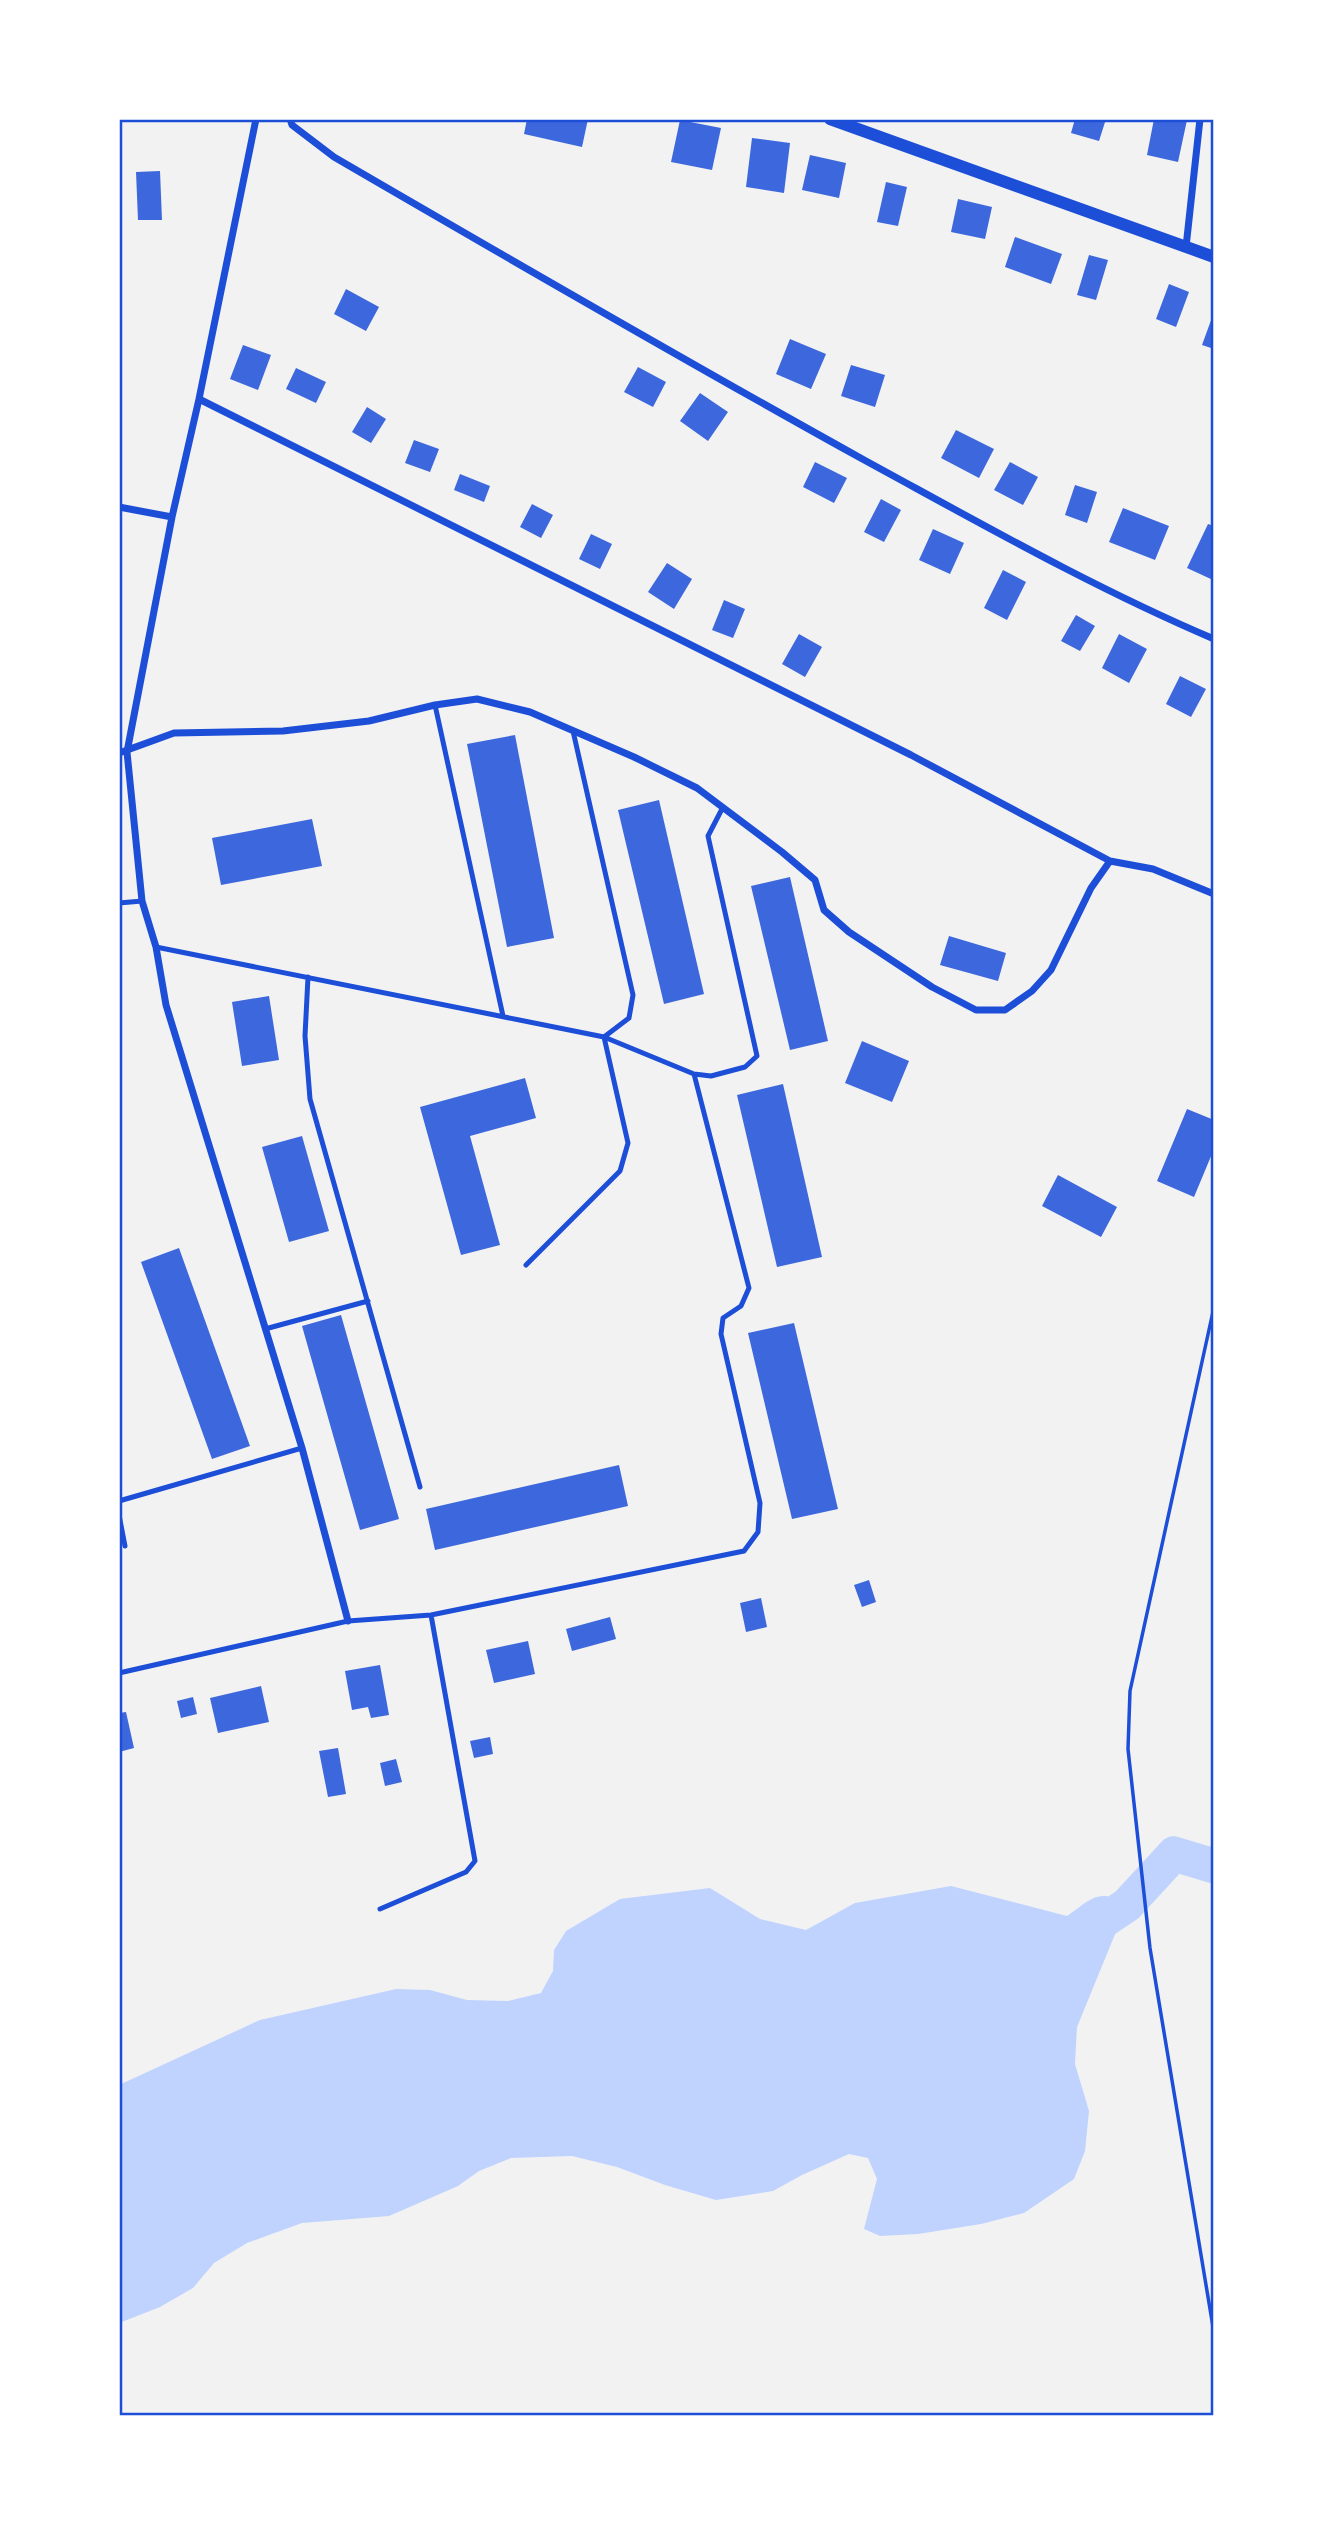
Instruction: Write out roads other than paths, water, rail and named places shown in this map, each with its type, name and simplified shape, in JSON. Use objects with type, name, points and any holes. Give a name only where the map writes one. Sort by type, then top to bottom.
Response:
[{"type":"street","points":[[256,119],[123,752],[142,901],[156,947],[166,1005],[302,1448],[348,1621]]},
{"type":"street","points":[[290,119],[292,125],[334,157],[753,398],[1011,540],[1153,613],[1214,639]]},
{"type":"street","points":[[830,119],[1214,257]]},
{"type":"street","points":[[1186,247],[1200,119]]},
{"type":"street","points":[[199,399],[899,749],[1110,861],[1153,869],[1214,894]]},
{"type":"street","points":[[119,507],[172,517]]},
{"type":"street","points":[[123,752],[174,733],[284,731],[369,721],[435,705],[477,699],[530,712],[634,757],[697,788],[815,880],[824,910],[849,932],[932,987],[976,1010],[1005,1010],[1032,991],[1051,970],[1091,888],[1110,861]]},
{"type":"lane","points":[[435,705],[503,1017]]},
{"type":"lane","points":[[573,731],[633,995],[629,1018],[604,1037]]},
{"type":"lane","points":[[156,947],[604,1037],[694,1074],[711,1076],[745,1066],[757,1056],[708,836],[723,807]]},
{"type":"lane","points":[[119,903],[142,901]]},
{"type":"lane","points":[[308,977],[306,1036],[310,1098],[420,1487]]},
{"type":"lane","points":[[526,1265],[620,1171],[628,1143],[604,1037]]},
{"type":"lane","points":[[119,1673],[348,1621],[431,1615],[744,1551],[758,1532],[760,1503],[721,1334],[723,1318],[741,1306],[749,1288],[694,1074]]},
{"type":"lane","points":[[265,1329],[368,1301]]},
{"type":"lane","points":[[119,1501],[302,1448]]},
{"type":"lane","points":[[119,1515],[125,1546]]},
{"type":"lane","points":[[380,1909],[466,1872],[475,1861],[431,1615]]},
{"type":"water","points":[[951,1886],[1067,1916],[1096,1897],[1109,1897],[1127,1905],[1077,2027],[1075,2064],[1089,2111],[1085,2151],[1074,2179],[1024,2213],[981,2224],[918,2234],[880,2236],[864,2229],[877,2179],[868,2158],[849,2154],[773,2191],[716,2200],[617,2167],[572,2156],[511,2158],[479,2171],[458,2186],[389,2216],[302,2223],[247,2243],[214,2263],[193,2288],[160,2307],[119,2323],[119,2085],[260,2020],[396,1989],[430,1990],[467,2000],[508,2001],[541,1993],[553,1971],[554,1950],[566,1931],[620,1899],[710,1888],[760,1919],[806,1930],[855,1903]]},
{"type":"waterway","points":[[1088,1931],[1127,1905],[1174,1854],[1214,1866]]}]
